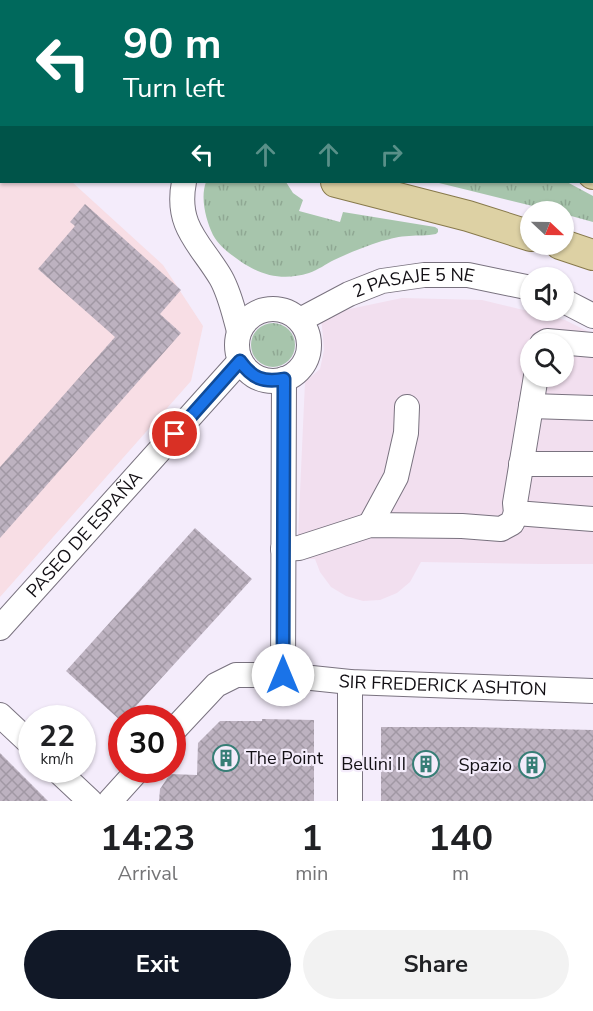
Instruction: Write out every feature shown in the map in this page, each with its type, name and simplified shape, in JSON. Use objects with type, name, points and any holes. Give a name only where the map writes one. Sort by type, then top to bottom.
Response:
[{"type":"main road","points":[[340,183],[468,216],[520,233]]},
{"type":"main road","points":[[574,249],[593,255]]},
{"type":"street","points":[[184,183],[182,191],[184,214],[191,234],[221,279],[239,331]]},
{"type":"street","name":"2 PASAJE 5 NE","points":[[300,320],[349,294],[382,282],[424,275],[468,275],[520,286]]},
{"type":"street","points":[[574,303],[593,308]]},
{"type":"street","points":[[574,306],[593,316]]},
{"type":"street","points":[[267,309],[279,309],[291,313],[300,320],[309,342],[308,354],[303,365],[295,374],[274,381],[264,380],[246,370],[240,361],[237,341],[239,331],[246,320],[255,313],[267,309]]},
{"type":"street","points":[[574,343],[593,345]]},
{"type":"street","name":"PASEO DE ESPAÑA","points":[[0,628],[240,361]]},
{"type":"street","points":[[283,675],[284,379]]},
{"type":"street","points":[[283,549],[299,548],[370,525],[462,526],[501,529],[512,523],[516,513],[515,503],[534,387]]},
{"type":"street","points":[[531,406],[593,408]]},
{"type":"street","points":[[370,525],[396,477],[406,433],[407,407]]},
{"type":"street","points":[[521,464],[593,464]]},
{"type":"street","points":[[516,513],[593,519]]},
{"type":"street","name":"SIR FREDERICK ASHTON","points":[[186,717],[216,685],[236,675],[283,675],[350,682],[593,691]]},
{"type":"street","points":[[350,682],[351,801]]},
{"type":"street","points":[[0,715],[18,732]]},
{"type":"street","points":[[71,783],[90,801]]},
{"type":"street","points":[[110,801],[126,783]]},
{"type":"shaded area","points":[[0,183],[73,183],[163,265],[203,326],[191,381],[0,597]]},
{"type":"shaded area","points":[[402,298],[482,300],[520,309],[520,321],[567,321],[593,334],[593,564],[421,562],[410,582],[397,593],[380,600],[363,601],[346,596],[331,587],[320,572],[315,559],[297,559],[305,382],[320,369],[324,350],[321,315]]},
{"type":"green space","points":[[206,183],[287,183],[293,193],[303,200],[299,211],[340,222],[343,212],[435,227],[438,232],[433,235],[402,236],[382,241],[334,260],[309,273],[290,277],[273,276],[240,261],[215,239],[208,223],[204,188]]},
{"type":"green space","points":[[439,183],[569,183],[593,196],[593,222],[574,217],[574,201],[520,201],[520,203]]},
{"type":"green space","points":[[273,323],[288,330],[295,345],[288,360],[273,367],[258,360],[251,345],[258,330]]},
{"type":"building","points":[[85,204],[181,290],[160,314],[181,333],[0,538],[0,467],[115,337],[38,269],[75,226],[70,222]]},
{"type":"building","points":[[195,528],[252,579],[137,705],[108,705],[108,709],[66,671]]},
{"type":"building","points":[[262,719],[314,720],[314,801],[159,801],[160,789],[164,783],[186,783],[186,775],[197,775],[198,743],[220,721],[262,721]]},
{"type":"building","points":[[381,727],[593,730],[593,801],[381,801]]},
{"type":"building","points":[[0,753],[18,771],[18,783],[30,783],[48,801],[0,801]]},
{"type":"place","name":"The Point","points":[[226,758]]},
{"type":"place","name":"Bellini II","points":[[426,764]]},
{"type":"place","name":"Spazio","points":[[532,765]]},
{"type":"route","points":[[175,434],[240,361],[254,376],[274,381],[284,379],[283,675]]}]
